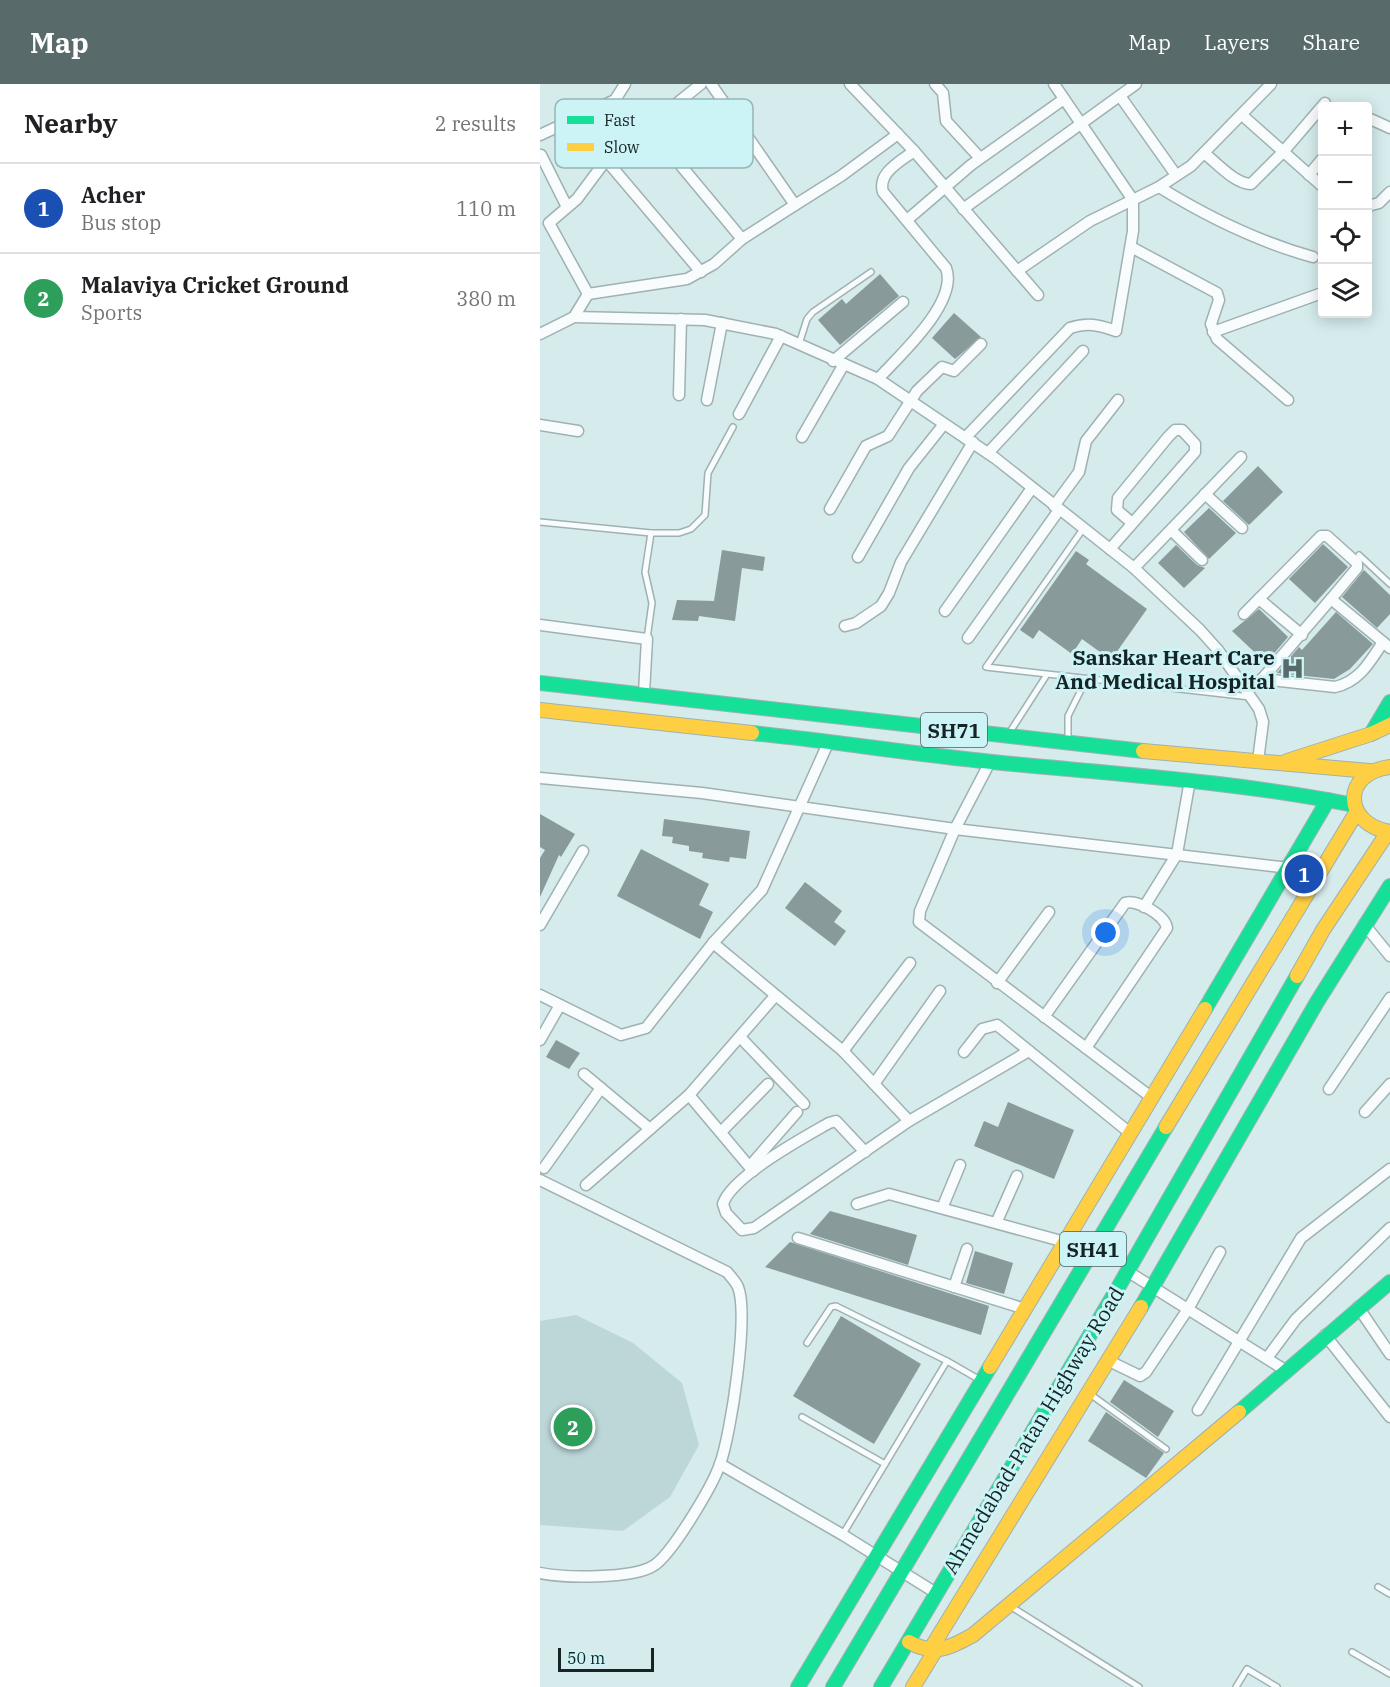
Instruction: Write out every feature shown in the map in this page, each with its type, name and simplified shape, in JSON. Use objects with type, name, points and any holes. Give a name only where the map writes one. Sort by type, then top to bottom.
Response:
[{"type":"main road","name":"SH71","points":[[540,683],[644,693],[1068,745],[1369,771]]},
{"type":"main road","points":[[1371,734],[1390,702]]},
{"type":"main road","name":"SH71","points":[[540,711],[829,741],[990,762],[1190,780],[1328,800],[1355,809]]},
{"type":"main road","points":[[1278,764],[1371,734],[1390,725]]},
{"type":"main road","points":[[1068,745],[1068,770]]},
{"type":"main road","points":[[1369,771],[1388,763]]},
{"type":"main road","name":"SH41","points":[[833,1687],[1320,869],[1355,809],[1355,789],[1369,771]]},
{"type":"main road","points":[[798,1687],[1328,800]]},
{"type":"main road","name":"SH41","points":[[1355,809],[1366,825],[1389,832]]},
{"type":"main road","name":"Ahmedabad-Patan Highway Road","points":[[881,1687],[1127,1271],[1323,930],[1385,849],[1389,832]]},
{"type":"main road","points":[[913,1687],[932,1651],[1087,1392],[1153,1288],[1364,924],[1390,886]]},
{"type":"main road","points":[[909,1642],[919,1649],[942,1652],[973,1635],[1390,1282]]},
{"type":"street","points":[[616,99],[625,84]]},
{"type":"street","points":[[682,99],[701,84]]},
{"type":"street","points":[[711,84],[721,99]]},
{"type":"street","points":[[850,84],[914,151],[1038,295]]},
{"type":"street","points":[[935,84],[943,93],[946,121],[980,158]]},
{"type":"street","points":[[845,626],[856,623],[881,606],[889,593],[901,562],[969,440],[1070,328],[1082,324],[1095,324],[1116,331],[1135,217],[1133,200],[1054,84]]},
{"type":"street","points":[[963,208],[1136,84]]},
{"type":"street","points":[[1017,271],[1090,221],[1158,187],[1176,175],[1204,153],[1271,84]]},
{"type":"street","points":[[1120,96],[1176,175]]},
{"type":"street","points":[[907,220],[944,186],[980,158],[1064,99]]},
{"type":"street","points":[[1204,153],[1235,178],[1251,184],[1283,152],[1318,111]]},
{"type":"street","points":[[1242,115],[1318,182]]},
{"type":"street","points":[[1372,120],[1390,128]]},
{"type":"street","points":[[540,135],[555,128]]},
{"type":"street","points":[[588,294],[676,282],[702,272],[742,239],[841,176],[898,134]]},
{"type":"street","points":[[753,144],[795,205]]},
{"type":"street","points":[[878,379],[921,332],[948,288],[949,278],[946,268],[881,186],[886,173],[914,151]]},
{"type":"street","points":[[541,155],[567,207]]},
{"type":"street","points":[[1310,175],[1318,165]]},
{"type":"street","points":[[588,294],[544,226],[583,192],[600,168]]},
{"type":"street","points":[[613,168],[702,272]]},
{"type":"street","points":[[683,168],[742,239]]},
{"type":"street","points":[[1158,187],[1194,208],[1280,247],[1313,256]]},
{"type":"street","points":[[1372,205],[1380,203],[1390,192]]},
{"type":"street","points":[[1131,247],[1217,293],[1220,300],[1211,324],[1213,332],[1224,346],[1288,400]]},
{"type":"street","points":[[574,317],[588,294]]},
{"type":"street","points":[[1213,332],[1318,295]]},
{"type":"street","points":[[802,437],[839,362],[903,302]]},
{"type":"street","points":[[540,334],[574,317],[681,319],[722,323],[781,336],[878,379],[988,453],[1134,568],[1200,630],[1249,693],[1263,722],[1258,761]]},
{"type":"street","points":[[679,395],[681,319]]},
{"type":"street","points":[[707,400],[722,323]]},
{"type":"street","points":[[740,414],[781,336]]},
{"type":"street","points":[[830,509],[866,446],[888,436],[917,391],[931,375],[942,367],[954,371],[981,344]]},
{"type":"street","points":[[988,453],[1083,351]]},
{"type":"street","points":[[968,638],[1057,508],[1079,472],[1086,441],[1118,400]]},
{"type":"street","points":[[858,557],[909,468],[944,424]]},
{"type":"street","points":[[540,425],[578,431]]},
{"type":"street","points":[[1110,549],[1195,452],[1195,444],[1182,430],[1175,430],[1168,437],[1118,498],[1117,510],[1132,523]]},
{"type":"street","points":[[1134,568],[1241,457]]},
{"type":"street","points":[[945,611],[1032,488]]},
{"type":"street","points":[[1205,494],[1242,528]]},
{"type":"street","points":[[1171,530],[1202,560]]},
{"type":"street","points":[[1244,614],[1316,539],[1327,536],[1357,563],[1357,568],[1302,635],[1249,693]]},
{"type":"street","points":[[1259,599],[1302,635]]},
{"type":"street","points":[[1262,679],[1335,687],[1346,684],[1358,677],[1386,645],[1331,599]]},
{"type":"street","points":[[540,625],[647,639],[644,693]]},
{"type":"street","points":[[540,995],[621,1035],[635,1033],[646,1028],[713,943],[762,890],[829,741]]},
{"type":"street","points":[[990,762],[955,829],[920,911],[919,922],[1151,1097]]},
{"type":"street","points":[[540,778],[702,793],[955,829],[1289,868]]},
{"type":"street","points":[[1144,907],[1177,854],[1190,780]]},
{"type":"street","points":[[540,925],[583,851]]},
{"type":"street","points":[[1044,1017],[1125,903],[1131,901],[1163,919],[1167,928],[1086,1048]]},
{"type":"street","points":[[997,982],[1049,912]]},
{"type":"street","points":[[1364,924],[1390,956]]},
{"type":"street","points":[[713,943],[843,1052],[909,1122]]},
{"type":"street","points":[[843,1052],[910,963]]},
{"type":"street","points":[[874,1084],[940,991]]},
{"type":"street","points":[[585,1185],[688,1095],[775,996]]},
{"type":"street","points":[[1329,1089],[1390,998]]},
{"type":"street","points":[[540,1040],[560,1005]]},
{"type":"street","points":[[964,1052],[982,1029],[997,1025],[1130,1133]]},
{"type":"street","points":[[740,1037],[800,1108],[752,1168],[725,1197],[723,1204],[726,1213],[742,1230],[754,1228],[909,1122],[1029,1051]]},
{"type":"street","points":[[584,1074],[650,1129]]},
{"type":"street","points":[[721,1132],[768,1084]]},
{"type":"street","points":[[1365,1112],[1390,1084]]},
{"type":"street","points":[[544,1168],[600,1088]]},
{"type":"street","points":[[688,1095],[752,1168]]},
{"type":"street","points":[[752,1168],[836,1121],[865,1152]]},
{"type":"street","points":[[943,1206],[960,1165]]},
{"type":"street","points":[[1198,1410],[1301,1238],[1390,1168]]},
{"type":"street","points":[[997,1221],[1017,1176]]},
{"type":"street","points":[[540,1180],[727,1272],[738,1288],[741,1305],[740,1362],[720,1464],[672,1550],[654,1566],[634,1575],[554,1576],[540,1573]]},
{"type":"street","points":[[857,1204],[889,1194],[943,1206],[1065,1242]]},
{"type":"street","points":[[1267,1358],[1296,1319],[1390,1228]]},
{"type":"street","points":[[798,1238],[1025,1309]]},
{"type":"street","points":[[954,1287],[967,1249]]},
{"type":"street","points":[[1107,1360],[1140,1376],[1146,1371],[1188,1309],[1220,1252]]},
{"type":"street","points":[[1127,1271],[1285,1370]]},
{"type":"street","points":[[1358,1307],[1390,1353]]},
{"type":"street","points":[[1325,1335],[1390,1417]]},
{"type":"street","points":[[720,1464],[843,1535],[936,1593]]},
{"type":"lane","points":[[799,344],[807,319],[813,312],[871,272]]},
{"type":"lane","points":[[540,522],[651,533],[686,531],[701,521],[706,508],[708,473],[732,427]]},
{"type":"lane","points":[[1083,529],[986,667],[1086,680],[1249,693]]},
{"type":"lane","points":[[647,639],[652,603],[645,572],[651,533]]},
{"type":"lane","points":[[1359,555],[1390,584]]},
{"type":"lane","points":[[1006,737],[1047,676]]},
{"type":"lane","points":[[1068,745],[1068,716],[1086,680]]},
{"type":"lane","points":[[807,1343],[831,1307],[836,1306],[982,1381]]},
{"type":"lane","points":[[843,1535],[947,1361]]},
{"type":"lane","points":[[1087,1392],[1166,1449]]},
{"type":"lane","points":[[802,1417],[885,1464]]},
{"type":"lane","points":[[1378,1587],[1390,1594]]},
{"type":"lane","points":[[1009,1605],[1139,1687]]},
{"type":"lane","points":[[1352,1652],[1390,1674]]},
{"type":"lane","points":[[1236,1687],[1247,1669],[1277,1687]]},
{"type":"shaded area","points":[[576,1315],[633,1343],[682,1383],[699,1445],[670,1497],[623,1531],[540,1525],[540,1321]]},
{"type":"building","points":[[880,274],[899,296],[840,345],[818,320],[842,299],[846,304]]},
{"type":"building","points":[[954,313],[981,337],[955,359],[932,338]]},
{"type":"building","points":[[1258,466],[1283,492],[1249,525],[1223,501]]},
{"type":"building","points":[[1209,508],[1236,533],[1209,559],[1184,532]]},
{"type":"building","points":[[1323,544],[1348,567],[1315,603],[1289,579]]},
{"type":"building","points":[[1176,545],[1197,565],[1205,568],[1184,588],[1158,563]]},
{"type":"building","points":[[722,550],[765,557],[763,571],[742,568],[735,621],[699,616],[698,621],[672,620],[677,600],[714,601]]},
{"type":"building","points":[[1076,551],[1089,560],[1086,564],[1147,609],[1111,660],[1082,639],[1072,654],[1039,630],[1033,639],[1020,630]]},
{"type":"building","points":[[1364,570],[1390,595],[1390,614],[1377,628],[1342,597]]},
{"type":"building","points":[[1259,609],[1288,637],[1266,663],[1232,631]]},
{"type":"building","points":[[1336,612],[1373,644],[1350,669],[1334,679],[1277,673],[1299,647],[1302,650]]},
{"type":"building","points":[[540,814],[575,834],[561,857],[559,855],[540,897],[540,858],[545,850],[540,847]]},
{"type":"building","points":[[664,819],[750,831],[746,859],[730,857],[729,862],[702,858],[703,853],[689,851],[689,846],[672,843],[673,837],[662,836]]},
{"type":"building","points":[[641,849],[709,884],[699,905],[713,912],[700,939],[617,896]]},
{"type":"building","points":[[805,882],[842,911],[834,922],[846,931],[835,946],[785,908]]},
{"type":"building","points":[[556,1040],[580,1053],[569,1069],[546,1057]]},
{"type":"building","points":[[1008,1102],[1074,1130],[1054,1179],[974,1146],[984,1121],[998,1127]]},
{"type":"building","points":[[830,1211],[917,1235],[908,1265],[810,1234]]},
{"type":"building","points":[[790,1242],[989,1306],[981,1335],[765,1267]]},
{"type":"building","points":[[975,1251],[1013,1263],[1004,1294],[966,1283]]},
{"type":"building","points":[[841,1316],[921,1364],[874,1444],[793,1396]]},
{"type":"building","points":[[1124,1380],[1174,1411],[1158,1437],[1110,1402]]},
{"type":"building","points":[[1106,1412],[1164,1453],[1146,1478],[1088,1441]]},
{"type":"traffic: fast","points":[[540,683],[1143,751]]},
{"type":"traffic: fast","points":[[1371,734],[1390,702]]},
{"type":"traffic: fast","points":[[752,733],[962,759],[1219,784],[1354,805]]},
{"type":"traffic: fast","points":[[1205,1009],[1328,800]]},
{"type":"traffic: fast","points":[[1141,1307],[1317,1002],[1390,886]]},
{"type":"traffic: fast","points":[[881,1687],[1119,1286],[1297,976]]},
{"type":"traffic: fast","points":[[833,1687],[1166,1127]]},
{"type":"traffic: fast","points":[[1239,1412],[1390,1282]]},
{"type":"traffic: fast","points":[[798,1687],[990,1367]]},
{"type":"traffic: slow","points":[[540,710],[752,733]]},
{"type":"traffic: slow","points":[[1287,761],[1371,734],[1390,725]]},
{"type":"traffic: slow","points":[[1143,751],[1369,771]]},
{"type":"traffic: slow","points":[[1390,767],[1374,771],[1363,779],[1356,788],[1354,799],[1356,810],[1363,819],[1374,827],[1390,832]]},
{"type":"traffic: slow","points":[[1166,1127],[1356,813]]},
{"type":"traffic: slow","points":[[1297,976],[1323,930],[1388,832]]},
{"type":"traffic: slow","points":[[990,1367],[1205,1009]]},
{"type":"traffic: slow","points":[[930,1650],[1141,1307]]},
{"type":"traffic: slow","points":[[909,1642],[926,1649],[942,1649],[973,1635],[1239,1412]]},
{"type":"traffic: slow","points":[[913,1687],[935,1651]]},
{"type":"place","name":"Sanskar Heart Care And Medical Hospital","points":[[1293,669]]},
{"type":"place","name":"Acher","points":[[1304,874]]},
{"type":"place","name":"Malaviya Cricket Ground","points":[[573,1427]]}]
